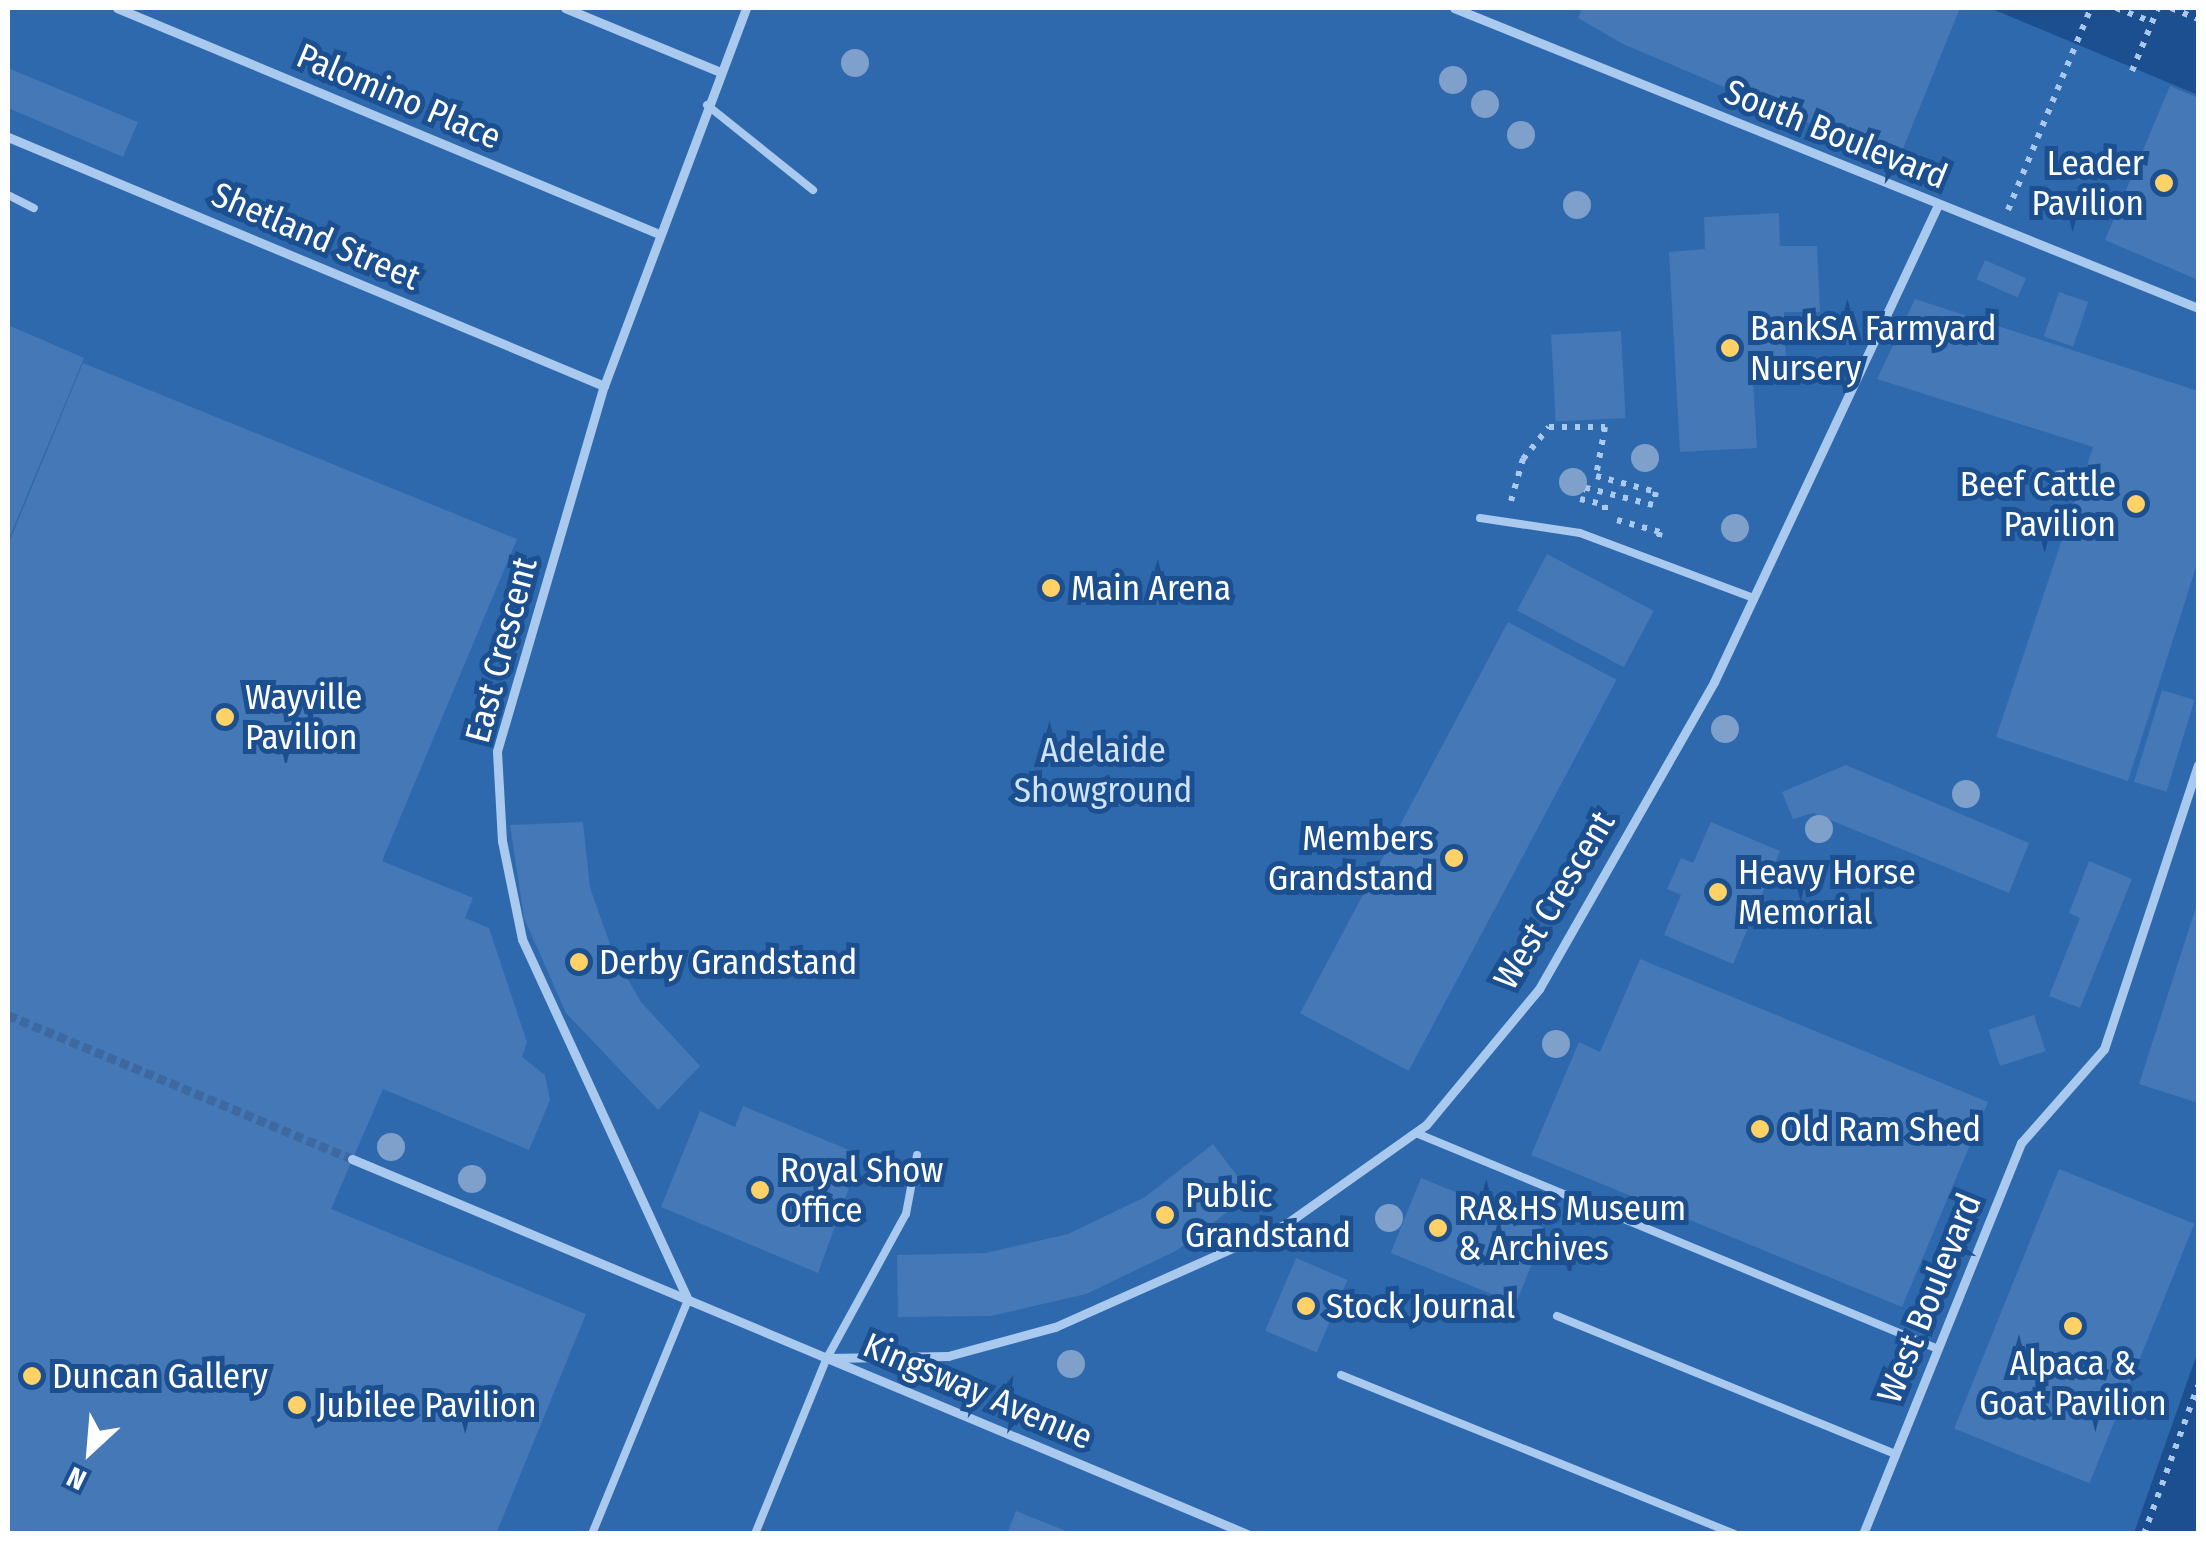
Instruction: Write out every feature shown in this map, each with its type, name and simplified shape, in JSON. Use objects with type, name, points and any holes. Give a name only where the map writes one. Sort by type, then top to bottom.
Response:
[{"type":"street","name":"Palomino Place","points":[[117,8],[660,234]]},
{"type":"street","points":[[566,8],[720,72]]},
{"type":"street","name":"East Crescent","points":[[688,1300],[522,939],[502,841],[497,752],[604,386],[746,8]]},
{"type":"street","name":"South Boulevard","points":[[1454,8],[2198,308]]},
{"type":"street","name":"Shetland Street","points":[[8,137],[604,386]]},
{"type":"street","name":"West Crescent","points":[[827,1358],[948,1356],[1055,1326],[1286,1224],[1416,1132],[1539,988],[1754,598],[1938,205]]},
{"type":"street","name":"West Boulevard","points":[[1863,1534],[2021,1142],[2104,1049],[2198,765]]},
{"type":"street","name":"Kingsway Avenue","points":[[352,1160],[1247,1534]]},
{"type":"lane","points":[[707,105],[813,190]]},
{"type":"lane","points":[[8,195],[34,208]]},
{"type":"lane","points":[[1480,518],[1580,533],[1754,598]]},
{"type":"lane","points":[[1416,1132],[1938,1349]]},
{"type":"lane","points":[[754,1534],[827,1358],[906,1214],[917,1154]]},
{"type":"lane","points":[[592,1534],[688,1300]]},
{"type":"lane","points":[[1557,1316],[1896,1454]]},
{"type":"lane","points":[[1342,1374],[1735,1534]]},
{"type":"path","points":[[2000,230],[2091,8]]},
{"type":"path","points":[[2116,8],[2152,22]]},
{"type":"path","points":[[2132,71],[2158,8]]},
{"type":"path","points":[[2171,8],[2198,19]]},
{"type":"path","points":[[1505,520],[1523,459],[1549,427],[1606,427],[1596,476],[1656,492],[1653,506],[1583,487],[1580,499],[1605,504],[1602,516],[1660,532],[1653,560]]},
{"type":"path","points":[[2144,1534],[2198,1386]]},
{"type":"green space","name":"Adelaide Showground","points":[[8,8],[1990,8],[2198,95],[2198,1351],[2134,1533],[8,1534]]},
{"type":"building","points":[[1582,8],[1960,8],[1898,161],[1623,44],[1578,18]]},
{"type":"building","points":[[8,68],[138,122],[123,157],[8,108]]},
{"type":"building","name":"Leader Pavilion","points":[[2170,86],[2198,98],[2198,280],[2105,240]]},
{"type":"building","name":"BankSA Farmyard Nursery","points":[[1779,213],[1780,246],[1817,246],[1820,312],[1784,312],[1787,384],[1753,383],[1757,448],[1680,452],[1669,252],[1705,249],[1704,217]]},
{"type":"building","points":[[1985,260],[2026,278],[2018,297],[1976,279]]},
{"type":"building","points":[[2059,292],[2088,302],[2073,347],[2044,336]]},
{"type":"building","name":"Beef Cattle Pavilion","points":[[1915,299],[2198,391],[2198,561],[2128,781],[1996,737],[2093,447],[1877,379]]},
{"type":"building","points":[[8,325],[84,358],[8,541]]},
{"type":"building","points":[[1621,331],[1626,418],[1556,422],[1551,335]]},
{"type":"building","points":[[83,363],[517,539],[382,861],[473,898],[465,918],[489,928],[527,1042],[522,1057],[545,1075],[550,1100],[529,1150],[383,1089],[331,1209],[586,1314],[496,1534],[8,1534],[8,545]]},
{"type":"building","points":[[1547,554],[1654,611],[1624,667],[1517,611]]},
{"type":"building","name":"Members Grandstand","points":[[1508,622],[1617,680],[1409,1071],[1300,1013]]},
{"type":"building","points":[[2162,690],[2195,700],[2166,792],[2134,782]]},
{"type":"building","points":[[1846,765],[2029,843],[2009,893],[1813,813],[1793,819],[1782,792]]},
{"type":"building","name":"Derby Grandstand","points":[[583,822],[590,888],[614,955],[641,1002],[700,1066],[658,1110],[566,1013],[524,918],[510,825]]},
{"type":"building","name":"Heavy Horse Memorial","points":[[1711,822],[1780,851],[1733,964],[1664,935],[1681,895],[1667,889],[1681,858],[1693,863]]},
{"type":"building","points":[[2089,861],[2132,879],[2080,1008],[2049,996],[2080,918],[2069,913]]},
{"type":"building","points":[[2198,901],[2198,1103],[2139,1084]]},
{"type":"building","name":"Old Ram Shed","points":[[1640,959],[1988,1102],[1902,1307],[1531,1155],[1579,1042],[1600,1052]]},
{"type":"building","points":[[2034,1015],[2046,1051],[2000,1066],[1988,1030]]},
{"type":"building","name":"Royal Show Office","points":[[743,1106],[861,1155],[818,1273],[661,1207],[700,1111],[735,1127]]},
{"type":"building","name":"Public Grandstand","points":[[1213,1144],[1251,1194],[1176,1251],[1086,1294],[991,1316],[898,1317],[897,1255],[986,1253],[1068,1234],[1145,1197]]},
{"type":"building","name":"Alpaca & Goat Pavilion","points":[[2059,1169],[2194,1224],[2089,1483],[1954,1429]]},
{"type":"building","points":[[1421,1178],[1546,1229],[1516,1304],[1391,1253]]},
{"type":"building","name":"Stock Journal","points":[[1296,1258],[1348,1280],[1317,1353],[1265,1331]]},
{"type":"building","points":[[1016,1511],[1071,1533],[1071,1534],[1007,1534]]},
{"type":"tunnel","points":[[8,1015],[352,1159]]},
{"type":"place","name":"Leader Pavilion","points":[[2164,183]]},
{"type":"place","name":"BankSA Farmyard Nursery","points":[[1730,348]]},
{"type":"place","name":"Beef Cattle Pavilion","points":[[2136,504]]},
{"type":"place","name":"Main Arena","points":[[1051,588]]},
{"type":"place","name":"Wayville Pavilion","points":[[225,717]]},
{"type":"place","name":"Members Grandstand","points":[[1454,858]]},
{"type":"place","name":"Heavy Horse Memorial","points":[[1718,892]]},
{"type":"place","name":"Derby Grandstand","points":[[579,962]]},
{"type":"place","name":"Old Ram Shed","points":[[1760,1129]]},
{"type":"place","name":"Royal Show Office","points":[[760,1190]]},
{"type":"place","name":"Public Grandstand","points":[[1165,1215]]},
{"type":"place","name":"RA&HS Museum & Archives","points":[[1438,1228]]},
{"type":"place","name":"Stock Journal","points":[[1306,1306]]},
{"type":"place","name":"Alpaca & Goat Pavilion","points":[[2073,1326]]},
{"type":"place","name":"Duncan Gallery","points":[[32,1376]]},
{"type":"place","name":"Jubilee Pavilion","points":[[297,1405]]}]
